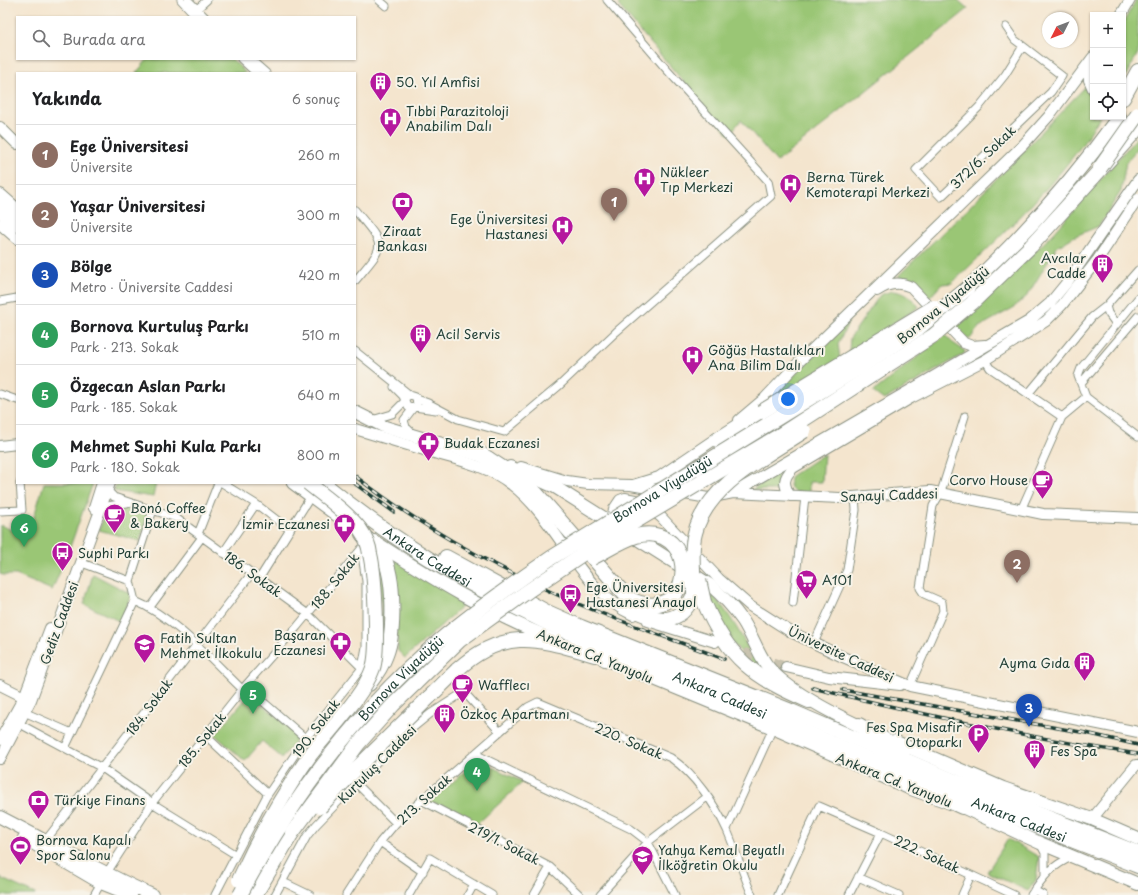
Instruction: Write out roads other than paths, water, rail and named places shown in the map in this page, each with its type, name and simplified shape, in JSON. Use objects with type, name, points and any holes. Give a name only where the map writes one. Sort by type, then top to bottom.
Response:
[{"type":"highway","points":[[1126,93],[1138,71]]},
{"type":"highway","points":[[1126,108],[1138,90]]},
{"type":"highway","points":[[1100,168],[1138,114]]},
{"type":"highway","points":[[1089,157],[1110,120]]},
{"type":"highway","name":"Bornova Viyadüğü","points":[[240,895],[263,853],[287,816],[336,748],[391,687],[438,642],[501,592],[551,558],[862,366],[915,331],[968,288],[1028,229],[1089,157],[1117,120]]},
{"type":"highway","points":[[1100,168],[1138,128]]},
{"type":"highway","name":"Bornova Viyadüğü","points":[[255,895],[292,833],[331,778],[358,744],[393,705],[460,640],[528,591],[594,548],[775,438],[934,335],[972,303],[1032,246],[1100,168]]},
{"type":"highway","points":[[0,196],[16,210]]},
{"type":"highway","points":[[0,210],[16,223]]},
{"type":"highway","points":[[717,440],[900,326],[968,288]]},
{"type":"highway","points":[[809,701],[776,686],[749,669],[722,639],[699,598],[698,562],[693,543],[700,518],[713,496],[754,464],[852,398],[934,335]]},
{"type":"highway","points":[[481,454],[520,479],[537,494],[618,589],[637,603],[648,606],[664,603],[671,598],[679,588],[684,571],[680,555],[675,547],[666,540],[646,535],[635,536],[528,591]]},
{"type":"highway","name":"Ankara Caddesi","points":[[324,484],[393,535],[538,608],[1020,807],[1138,853]]},
{"type":"highway","name":"Ankara Caddesi","points":[[340,484],[478,588],[548,623],[735,701],[856,754],[1138,866]]},
{"type":"highway","points":[[309,489],[350,517],[367,542],[371,557],[375,608],[376,654],[373,668],[353,702]]},
{"type":"highway","points":[[544,516],[622,603],[647,616],[658,619],[673,618],[699,598]]},
{"type":"highway","points":[[232,895],[248,859],[290,785],[330,729],[380,670],[387,654],[390,638],[390,574],[384,557],[379,550],[355,529]]},
{"type":"highway","points":[[292,833],[469,660],[481,651],[506,641],[524,639],[544,640],[735,701]]},
{"type":"highway","points":[[859,725],[895,747],[993,792],[1020,807]]},
{"type":"highway","points":[[856,754],[962,807]]},
{"type":"highway","points":[[1058,822],[1138,845]]},
{"type":"main road","points":[[1123,12],[1130,0]]},
{"type":"main road","points":[[1090,60],[1090,82]]},
{"type":"main road","points":[[631,485],[659,476],[717,440],[765,398],[863,300],[1023,145],[1049,116],[1090,60]]},
{"type":"main road","points":[[1126,115],[1138,125]]},
{"type":"main road","points":[[0,127],[16,143]]},
{"type":"main road","points":[[698,562],[691,539],[690,530],[692,520],[700,510],[733,493],[1029,321],[1050,303],[1068,281],[1138,180]]},
{"type":"main road","points":[[790,496],[784,486],[784,479],[793,468],[911,398],[985,360],[1038,327],[1058,309],[1098,259],[1138,199]]},
{"type":"main road","points":[[0,224],[16,237]]},
{"type":"main road","points":[[863,300],[889,284],[902,284],[911,287],[964,343],[979,347],[995,342]]},
{"type":"main road","points":[[356,413],[370,420],[414,435],[567,481],[588,484],[631,485],[708,498],[733,493]]},
{"type":"main road","points":[[356,419],[370,420]]},
{"type":"main road","points":[[356,429],[449,457],[496,474],[512,484],[544,516],[589,578],[616,605],[632,615],[668,629],[715,642]]},
{"type":"main road","points":[[0,446],[16,444]]},
{"type":"main road","points":[[481,454],[555,487],[710,584],[728,601],[743,622],[767,665],[809,701],[859,725],[1003,788],[1092,819],[1138,839]]},
{"type":"main road","name":"Ankara Cd. Yanyolu","points":[[296,484],[309,489],[355,529],[390,551],[513,622],[773,728],[911,789],[962,807],[1040,843],[1138,884]]},
{"type":"main road","name":"Gediz Caddesi","points":[[0,759],[30,700],[82,563],[100,510],[106,486]]},
{"type":"main road","name":"Gediz Caddesi","points":[[0,740],[24,697],[106,486]]},
{"type":"main road","name":"Sanayi Caddesi","points":[[733,493],[805,497],[855,496],[930,491],[941,492],[1043,514],[1138,518]]},
{"type":"main road","name":"Üniversite Caddesi","points":[[620,528],[613,515],[616,504],[625,498],[640,500],[661,517],[698,562],[750,606],[784,628],[910,686],[1138,732]]},
{"type":"main road","points":[[786,667],[829,677],[910,686]]},
{"type":"main road","points":[[0,685],[24,697]]},
{"type":"main road","points":[[1092,819],[1136,765],[1138,765]]},
{"type":"main road","points":[[0,817],[46,840],[131,895]]},
{"type":"main road","points":[[0,825],[104,878],[152,895]]},
{"type":"street","points":[[181,0],[197,13]]},
{"type":"street","points":[[188,0],[197,13]]},
{"type":"street","points":[[197,13],[207,0]]},
{"type":"street","points":[[380,0],[386,6]]},
{"type":"street","points":[[356,352],[417,399],[428,403],[458,419],[504,432],[560,385],[616,332],[771,196],[768,181],[671,75],[607,0]]},
{"type":"street","name":"372/6. Sokak","points":[[1006,27],[1015,40],[1023,46],[1062,76],[1051,92],[942,197],[916,170],[979,107],[1005,75],[1023,46]]},
{"type":"street","points":[[242,60],[255,72]]},
{"type":"street","points":[[251,60],[265,72]]},
{"type":"street","points":[[356,211],[376,236],[380,244],[378,254],[356,280]]},
{"type":"street","points":[[1028,394],[1092,317],[1106,306],[1138,270]]},
{"type":"street","points":[[3,301],[16,298]]},
{"type":"street","points":[[1138,298],[1080,368],[1078,376],[1086,397],[1138,437]]},
{"type":"street","points":[[3,301],[16,304]]},
{"type":"street","points":[[1106,306],[1108,313],[1116,324]]},
{"type":"street","points":[[1081,383],[1138,316]]},
{"type":"street","points":[[356,356],[400,392],[408,407],[428,408],[442,411]]},
{"type":"street","points":[[985,360],[990,368],[1062,417]]},
{"type":"street","points":[[0,394],[16,400]]},
{"type":"street","points":[[370,420],[392,414],[405,401],[406,397],[410,395]]},
{"type":"street","points":[[1021,510],[1062,417],[1086,397]]},
{"type":"street","points":[[414,435],[406,427],[404,420],[417,405],[417,399]]},
{"type":"street","points":[[910,686],[943,611],[942,602],[924,594],[920,588],[933,506],[941,492],[965,416]]},
{"type":"street","points":[[0,512],[22,510],[20,484]]},
{"type":"street","points":[[150,607],[200,536],[218,484]]},
{"type":"street","points":[[224,484],[256,504],[290,530]]},
{"type":"street","name":"186. Sokak","points":[[106,486],[114,497],[176,518],[308,614],[362,668]]},
{"type":"street","points":[[259,579],[290,530],[309,489]]},
{"type":"street","points":[[814,643],[847,570],[856,510],[855,496]]},
{"type":"street","points":[[793,602],[805,497]]},
{"type":"street","name":"186. Sokak","points":[[100,510],[108,506],[129,503]]},
{"type":"street","points":[[223,553],[256,504]]},
{"type":"street","points":[[65,748],[135,600],[130,580],[153,510]]},
{"type":"street","name":"188. Sokak","points":[[308,614],[361,549]]},
{"type":"street","name":"190. Sokak","points":[[215,895],[268,794],[306,738],[362,668],[366,647],[366,581],[361,549]]},
{"type":"street","points":[[82,563],[130,580]]},
{"type":"street","name":"184. Sokak","points":[[46,840],[252,573]]},
{"type":"street","points":[[135,600],[150,607],[306,738],[357,784],[396,823]]},
{"type":"street","name":"185. Sokak","points":[[94,895],[152,803],[244,687],[308,614]]},
{"type":"street","name":"Kurtuluş Caddesi","points":[[274,895],[283,882],[308,836],[316,825],[398,740],[430,714],[464,692],[500,732]]},
{"type":"street","name":"213. Sokak","points":[[346,895],[380,842],[396,823],[528,707],[538,702]]},
{"type":"street","name":"220. Sokak","points":[[538,702],[670,758],[682,766],[707,797]]},
{"type":"street","points":[[24,712],[72,733]]},
{"type":"street","points":[[18,723],[102,768],[152,803],[236,855]]},
{"type":"street","points":[[726,829],[773,728]]},
{"type":"street","points":[[206,736],[268,794]]},
{"type":"street","points":[[475,754],[631,829],[648,842],[675,895]]},
{"type":"street","points":[[600,895],[648,842],[707,797],[726,829],[752,895]]},
{"type":"street","name":"219/1. Sokak","points":[[421,800],[550,867],[580,895]]},
{"type":"street","points":[[778,895],[819,806],[881,833]]},
{"type":"street","name":"222. Sokak","points":[[849,895],[881,833],[1014,895]]},
{"type":"street","points":[[380,842],[423,872]]},
{"type":"street","points":[[1040,843],[1045,853],[1044,875]]},
{"type":"street","points":[[1043,895],[1033,893],[1044,875],[1054,866],[1073,857]]},
{"type":"street","points":[[409,895],[430,858],[492,895]]},
{"type":"street","points":[[534,895],[550,867]]},
{"type":"street","points":[[962,895],[971,875]]},
{"type":"street","points":[[858,877],[898,895]]},
{"type":"street","points":[[283,882],[310,895]]},
{"type":"street","points":[[468,895],[474,884]]},
{"type":"tunnel","points":[[730,648],[786,667]]},
{"type":"railway","points":[[356,477],[429,527],[508,571],[562,597],[724,659]]},
{"type":"railway","points":[[355,484],[394,512]]},
{"type":"railway","points":[[813,688],[975,725],[1056,741],[1138,754]]},
{"type":"railway","points":[[843,690],[1086,733],[1138,745]]},
{"type":"place","name":"50. Yıl Amfisi","points":[[380,102]]},
{"type":"place","name":"Tıbbi Parazitoloji Anabilim Dalı","points":[[391,138]]},
{"type":"place","name":"Nükleer Tıp Merkezi","points":[[644,198]]},
{"type":"place","name":"Berna Türek Kemoterapi Merkezi","points":[[790,204]]},
{"type":"place","name":"Ege Üniversitesi","points":[[614,221]]},
{"type":"place","name":"Ziraat Bankası","points":[[402,222]]},
{"type":"place","name":"Ege Üniversitesi Hastanesi","points":[[563,246]]},
{"type":"place","name":"Avcılar Cadde","points":[[1102,284]]},
{"type":"place","name":"Acil Servis","points":[[420,354]]},
{"type":"place","name":"Göğüs Hastalıkları Ana Bilim Dalı","points":[[692,376]]},
{"type":"place","name":"Budak Eczanesi","points":[[428,462]]},
{"type":"place","name":"Corvo House","points":[[1043,500]]},
{"type":"place","name":"Bonó Coffee & Bakery","points":[[114,534]]},
{"type":"place","name":"İzmir Eczanesi","points":[[345,544]]},
{"type":"place","name":"Mehmet Suphi Kula Parkı","points":[[24,547]]},
{"type":"place","name":"Suphi Parkı","points":[[62,572]]},
{"type":"place","name":"Yaşar Üniversitesi","points":[[1017,583]]},
{"type":"place","name":"A101","points":[[807,600]]},
{"type":"place","name":"Ege Üniversitesi Hastanesi Anayol","points":[[571,614]]},
{"type":"place","name":"Başaran Eczanesi","points":[[341,662]]},
{"type":"place","name":"Fatih Sultan Mehmet İlkokulu","points":[[145,664]]},
{"type":"place","name":"Ayma Gıda","points":[[1085,682]]},
{"type":"place","name":"Wafflecı","points":[[463,704]]},
{"type":"place","name":"Özgecan Aslan Parkı","points":[[253,714]]},
{"type":"place","name":"Bölge","points":[[1029,727]]},
{"type":"place","name":"Özkoç Apartmanı","points":[[445,734]]},
{"type":"place","name":"Fes Spa Misafir Otoparkı","points":[[978,754]]},
{"type":"place","name":"Fes Spa","points":[[1035,770]]},
{"type":"place","name":"Bornova Kurtuluş Parkı","points":[[477,791]]},
{"type":"place","name":"Türkiye Finans","points":[[38,820]]},
{"type":"place","name":"Bornova Kapalı Spor Salonu","points":[[21,866]]},
{"type":"place","name":"Yahya Kemal Beyatlı İlköğretin Okulu","points":[[643,876]]}]
